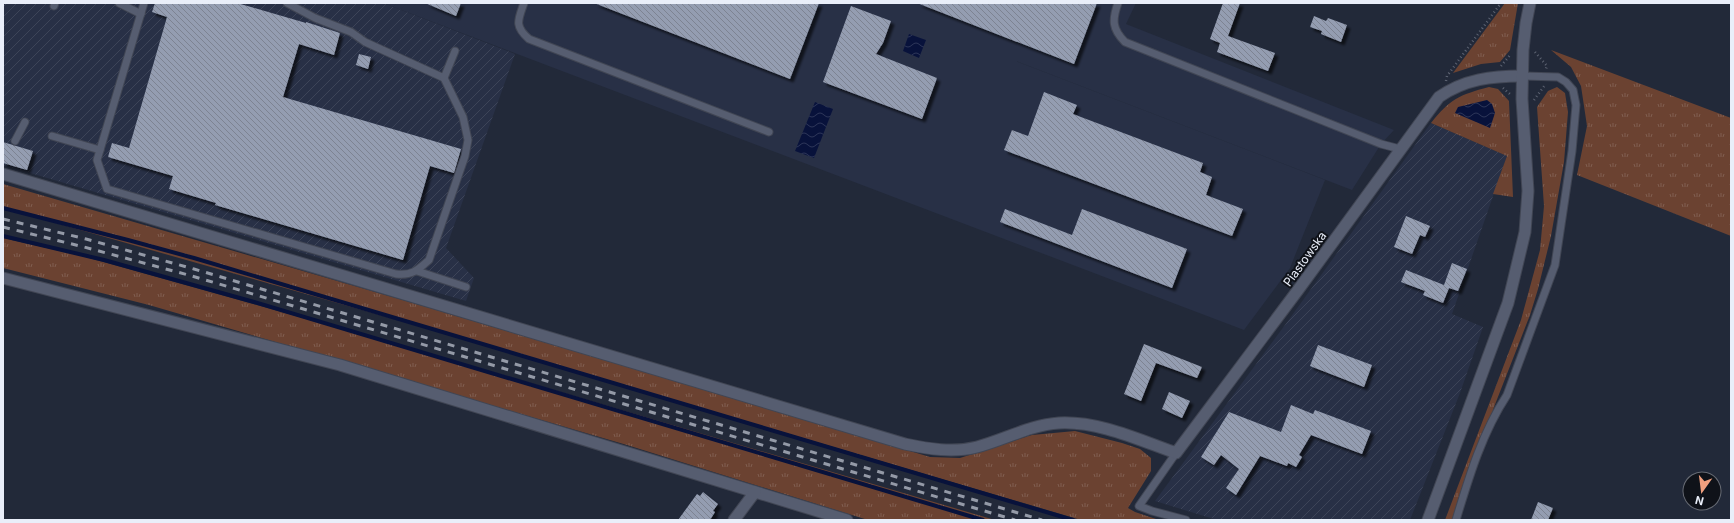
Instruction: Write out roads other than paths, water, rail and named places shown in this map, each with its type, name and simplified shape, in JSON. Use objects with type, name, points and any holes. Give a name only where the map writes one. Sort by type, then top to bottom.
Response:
[{"type":"street","points":[[1428,520],[1508,303],[1525,232],[1528,191],[1522,76],[1526,23],[1530,3]]},
{"type":"street","name":"Piastowska","points":[[1176,453],[1298,290],[1434,102],[1451,88],[1486,77],[1522,76]]},
{"type":"street","points":[[3,174],[905,444],[940,450],[958,450],[977,447],[1036,427],[1058,423],[1079,423],[1099,427],[1176,453]]},
{"type":"street","points":[[3,278],[340,365],[847,520]]},
{"type":"street","points":[[734,520],[755,492]]},
{"type":"lane","points":[[119,3],[141,14]]},
{"type":"lane","points":[[144,3],[98,160],[107,189],[396,274],[406,276],[417,271],[429,260],[465,156],[468,140],[463,117],[444,78],[365,42],[352,32],[315,18],[287,3]]},
{"type":"lane","points":[[524,3],[518,21],[521,32],[529,39],[769,132]]},
{"type":"lane","points":[[1118,3],[1114,14],[1114,24],[1118,35],[1129,44],[1381,144],[1400,150]]},
{"type":"lane","points":[[444,78],[455,51]]},
{"type":"lane","points":[[1456,520],[1472,469],[1497,410],[1507,395],[1555,265],[1572,151],[1576,105],[1573,90],[1566,82],[1558,78],[1546,76],[1522,76]]},
{"type":"lane","points":[[15,141],[25,122]]},
{"type":"lane","points":[[52,136],[100,150]]},
{"type":"lane","points":[[417,271],[466,287]]},
{"type":"lane","name":"Piastowska","points":[[1176,453],[1139,506],[1152,512],[1186,520]]},
{"type":"water","points":[[909,34],[926,40],[919,58],[903,51]]},
{"type":"water","points":[[1487,100],[1492,104],[1495,113],[1490,128],[1455,113],[1458,107]]},
{"type":"water","points":[[815,102],[833,109],[814,158],[795,151]]},
{"type":"waterway","points":[[3,208],[194,258],[1073,520]]},
{"type":"waterway","points":[[3,236],[104,260],[254,302],[983,520]]},
{"type":"railway","points":[[3,219],[86,239],[194,269],[1042,520]]},
{"type":"railway","points":[[3,227],[192,276],[1015,520]]}]
